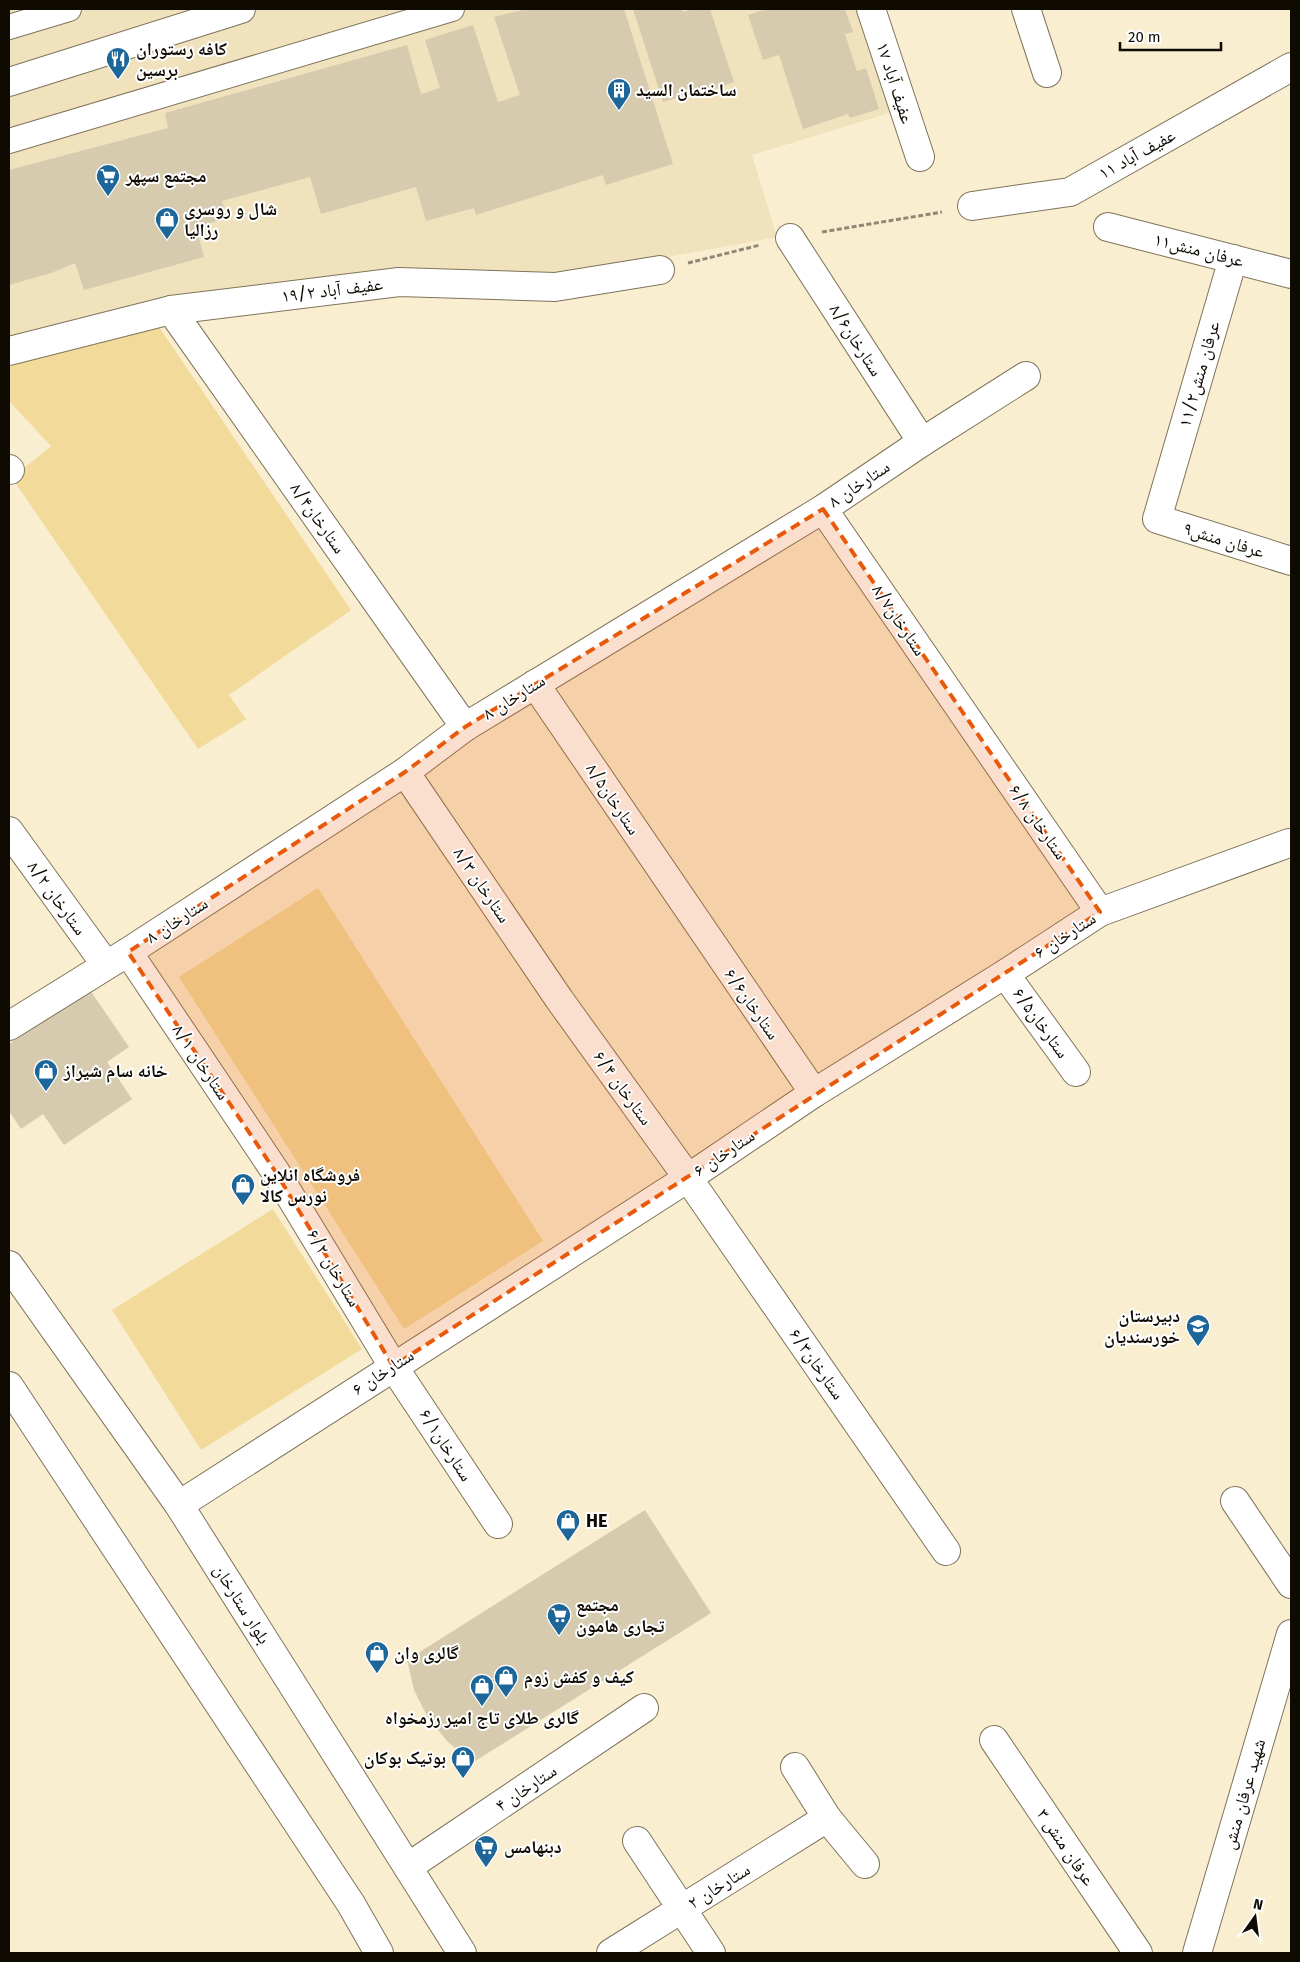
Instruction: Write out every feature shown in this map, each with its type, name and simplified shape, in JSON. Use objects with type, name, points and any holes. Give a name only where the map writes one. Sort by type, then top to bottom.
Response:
[{"type":"street","points":[[9,26],[69,9]]},
{"type":"street","points":[[9,82],[241,9]]},
{"type":"street","points":[[9,141],[452,9]]},
{"type":"street","name":"عفیف آباد ۱۷","points":[[871,9],[920,157]]},
{"type":"street","points":[[1026,9],[1047,73]]},
{"type":"street","name":"عفیف آباد ۱۱","points":[[972,206],[1070,192],[1291,67]]},
{"type":"street","name":"عرفان منش۱۱","points":[[1108,227],[1291,274]]},
{"type":"street","name":"ستارخان۸/۶","points":[[790,238],[922,442]]},
{"type":"street","name":"عرفان منش۱۱/۲","points":[[1157,519],[1233,259]]},
{"type":"street","name":"عفیف آباد ۱۹/۲","points":[[9,351],[171,310],[399,282],[555,287],[660,270]]},
{"type":"street","name":"ستارخان۸/۴","points":[[171,310],[465,727]]},
{"type":"street","name":"ستارخان ۸","points":[[9,1026],[404,772],[465,727],[823,509],[922,442],[1026,376]]},
{"type":"street","name":"ستارخان۸/۷","points":[[823,509],[976,732]]},
{"type":"street","name":"عرفان منش۹","points":[[1157,519],[1291,561]]},
{"type":"street","name":"ستارخان۸/۵","points":[[535,684],[690,914]]},
{"type":"street","name":"ستارخان ۶/۸","points":[[976,732],[1100,912]]},
{"type":"street","name":"ستارخان ۸/۳","points":[[404,772],[559,999]]},
{"type":"street","name":"ستارخان ۸/۲","points":[[9,831],[117,958]]},
{"type":"street","name":"ستارخان ۶","points":[[180,1505],[688,1178],[814,1093],[1005,974],[1100,912],[1291,842]]},
{"type":"street","name":"ستارخان۶/۶","points":[[690,914],[814,1093]]},
{"type":"street","name":"ستارخان ۸/۱","points":[[117,958],[276,1171]]},
{"type":"street","name":"ستارخان۶/۵","points":[[1005,974],[1076,1072]]},
{"type":"street","name":"ستارخان ۶/۴","points":[[559,999],[688,1178]]},
{"type":"street","name":"ستارخان ۶/۲","points":[[276,1171],[394,1366]]},
{"type":"street","name":"ستارخان۶/۳","points":[[688,1178],[946,1550]]},
{"type":"street","name":"بلوار ستارخان","points":[[9,1265],[180,1505],[462,1953]]},
{"type":"street","name":"ستارخان۶/۱","points":[[394,1366],[498,1524]]},
{"type":"street","points":[[9,1386],[351,1904],[379,1953]]},
{"type":"street","points":[[1235,1501],[1291,1584]]},
{"type":"street","name":"شهید عرفان منش","points":[[1197,1953],[1291,1634]]},
{"type":"street","name":"۴ ستارخان","points":[[408,1867],[644,1708]]},
{"type":"street","name":"۳ عرفان منش","points":[[994,1740],[1138,1953]]},
{"type":"street","points":[[795,1767],[827,1818],[865,1864]]},
{"type":"street","name":"۲ ستارخان","points":[[610,1953],[827,1818]]},
{"type":"street","points":[[637,1841],[711,1953]]},
{"type":"highlighted area","points":[[823,509],[1100,912],[393,1366],[275,1171],[128,952],[405,772],[465,727]]},
{"type":"shaded area","points":[[9,9],[874,9],[909,107],[752,155],[777,237],[548,279],[226,295],[9,348]]},
{"type":"shaded area","points":[[159,327],[351,610],[229,695],[246,719],[198,749],[12,478],[51,446],[9,401],[9,365]]},
{"type":"shaded area","points":[[318,888],[543,1241],[404,1329],[179,977]]},
{"type":"shaded area","points":[[273,1209],[362,1349],[201,1450],[112,1310]]},
{"type":"building","points":[[527,9],[624,9],[673,164],[606,185],[603,175],[476,215],[474,208],[426,221],[416,187],[321,214],[310,177],[222,201],[227,218],[196,227],[204,257],[84,290],[75,263],[51,273],[9,285],[9,170],[168,128],[165,113],[407,45],[421,94],[440,88],[425,40],[473,25],[498,102],[520,95],[494,17]]},
{"type":"building","points":[[633,9],[682,9],[683,12],[692,9],[710,9],[734,82],[703,93],[702,90],[663,102]]},
{"type":"building","points":[[766,9],[845,9],[853,32],[845,34],[857,71],[866,68],[879,109],[850,118],[848,114],[803,129],[779,55],[763,60],[748,15]]},
{"type":"building","points":[[90,990],[129,1047],[107,1062],[132,1099],[64,1145],[43,1114],[21,1129],[9,1111],[9,1044]]},
{"type":"building","name":"مجتمع تجاری هامون","points":[[645,1510],[711,1613],[472,1763],[448,1742],[428,1718],[414,1690],[407,1660]]},
{"type":"place","name":"کافه رستوران برسین","points":[[118,80]]},
{"type":"place","name":"ساختمان السید","points":[[619,111]]},
{"type":"place","name":"مجتمع سپهر","points":[[108,197]]},
{"type":"place","name":"شال و روسری رزالیا","points":[[167,240]]},
{"type":"place","name":"خانه سام شیراز","points":[[46,1092]]},
{"type":"place","name":"فروشگاه انلاین نورس کالا","points":[[243,1206]]},
{"type":"place","name":"دبیرستان خورسندیان","points":[[1198,1347]]},
{"type":"place","name":"HE","points":[[568,1542]]},
{"type":"place","name":"مجتمع تجاری هامون","points":[[559,1636]]},
{"type":"place","name":"گالری وان","points":[[377,1674]]},
{"type":"place","name":"کیف و کفش زوم","points":[[506,1698]]},
{"type":"place","name":"گالری طلای تاج امیر رزمخواه","points":[[482,1707]]},
{"type":"place","name":"بوتیک بوکان","points":[[463,1779]]},
{"type":"place","name":"دبنهامس","points":[[486,1868]]}]
